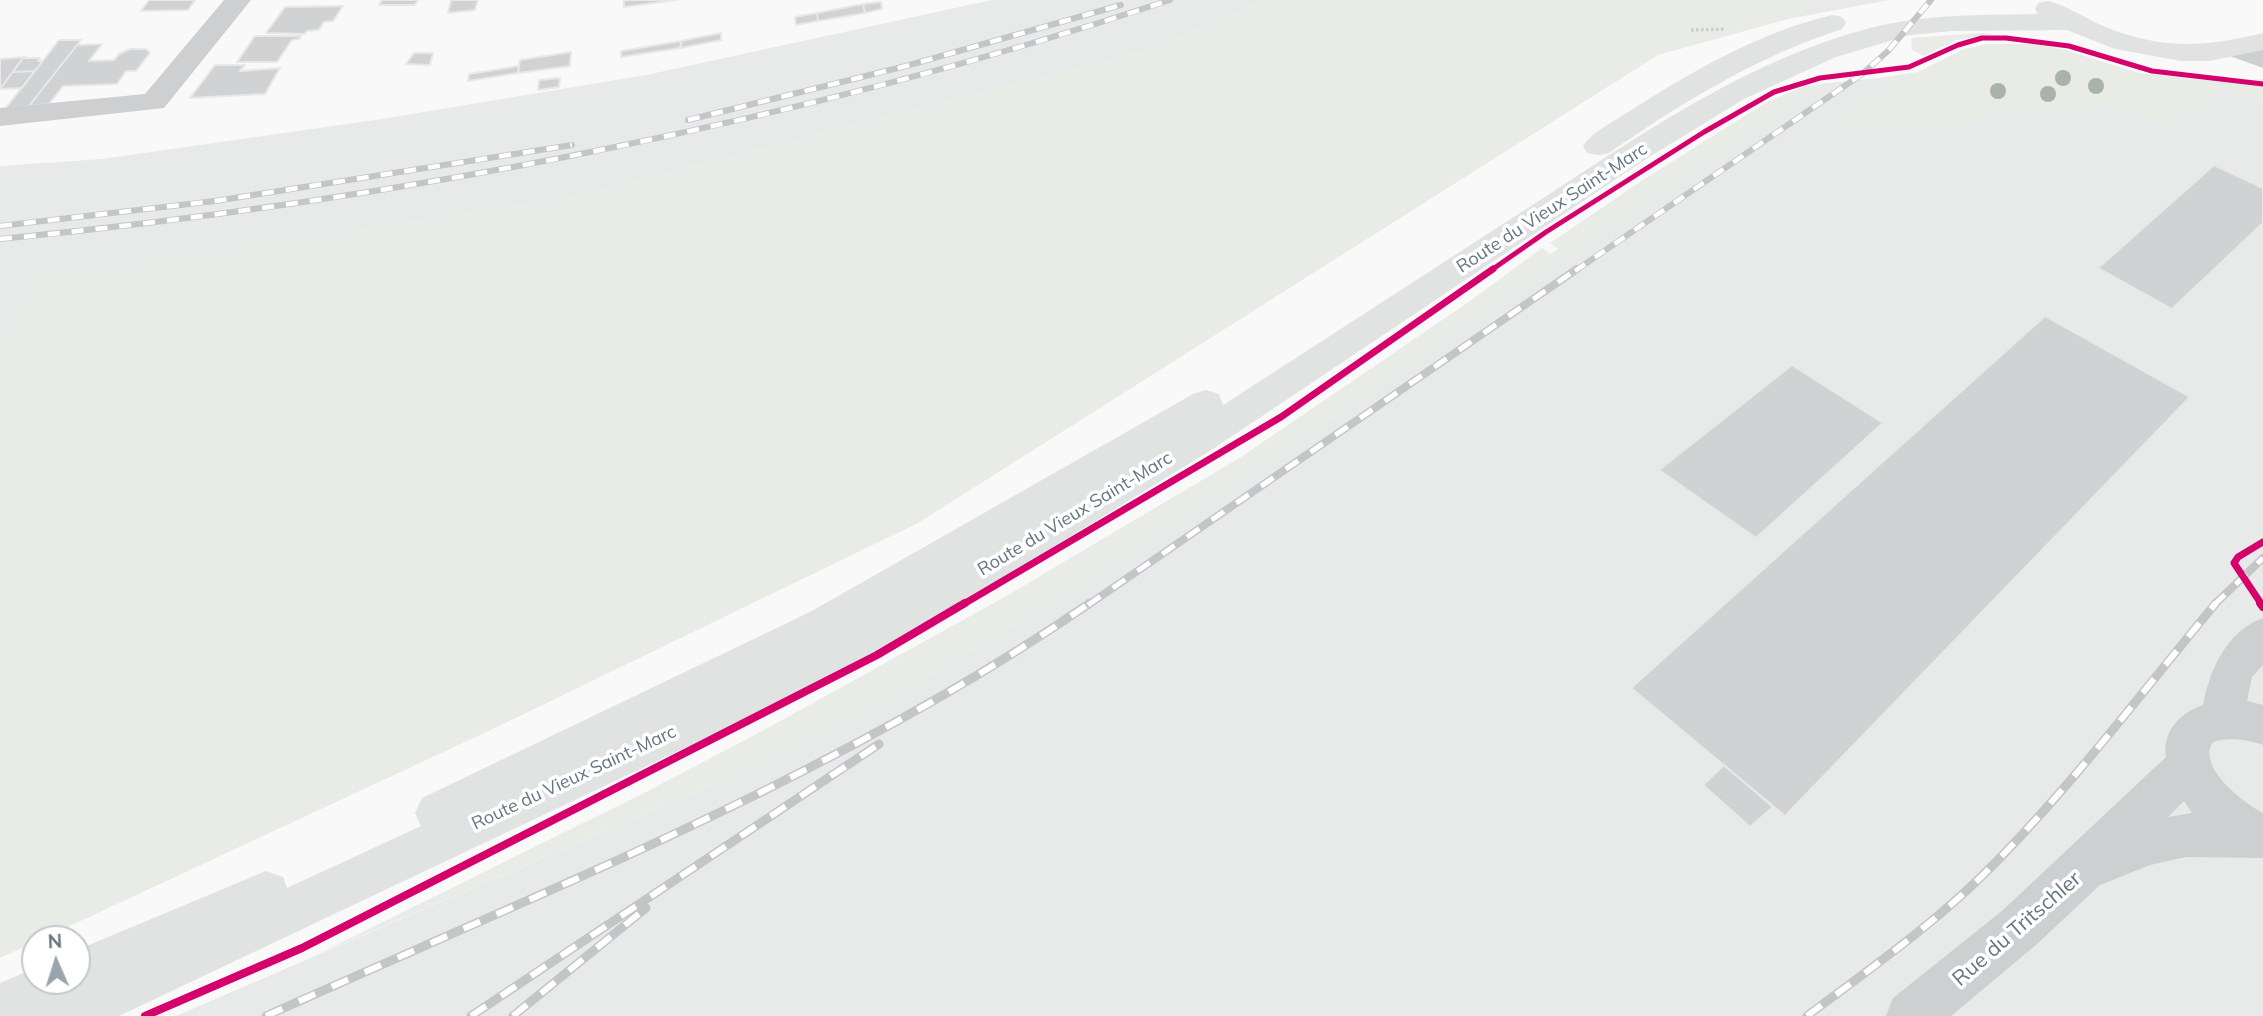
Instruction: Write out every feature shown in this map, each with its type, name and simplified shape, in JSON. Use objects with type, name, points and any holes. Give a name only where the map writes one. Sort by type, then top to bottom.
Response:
[{"type":"main road","name":"Route du Vieux Saint-Marc","points":[[91,969],[323,869],[825,624],[1191,414],[1494,218],[1702,78],[1748,55],[1829,24],[1929,0]]},
{"type":"main road","points":[[2033,0],[2068,22],[2110,38],[2157,50],[2202,54],[2255,50]]},
{"type":"main road","name":"Route du Vieux Saint-Marc","points":[[64,1016],[849,650],[1200,439],[1638,150],[1737,92],[1826,51],[1910,27],[1952,23],[2068,22]]},
{"type":"main road","points":[[0,1009],[32,995]]},
{"type":"street","points":[[0,117],[153,102],[238,0]]},
{"type":"street","points":[[2260,835],[2221,810],[2207,796],[2189,765],[2188,751],[2190,738],[2197,728],[2208,722],[2243,721],[2228,686],[2235,667],[2262,643]]},
{"type":"street","name":"Rue du Tritschler","points":[[1911,1016],[1956,982],[2088,866],[2189,765]]},
{"type":"street","name":"Rue du Tritschler","points":[[2088,866],[2150,843],[2186,835],[2260,835]]},
{"type":"shaded area","points":[[992,0],[1268,0],[1148,51],[572,198],[33,281],[12,335],[0,340],[0,166],[102,159],[382,119],[646,75]]},
{"type":"shaded area","points":[[1268,0],[1818,0],[1788,19],[1658,55],[918,523],[497,727],[72,925],[21,925],[21,948],[0,958],[0,340],[12,334],[32,281],[572,198],[1148,51]]},
{"type":"shaded area","points":[[1818,0],[1889,0],[1788,19]]},
{"type":"shaded area","points":[[1996,34],[1957,40],[1924,56],[1912,50],[1911,38]]},
{"type":"shaded area","points":[[1987,44],[2036,44],[2066,50],[2139,73],[2259,86],[2263,87],[2263,107],[2217,88],[2170,128],[2112,102],[1867,133],[1837,118],[1861,98],[1873,102],[1887,92],[1878,78],[1918,72],[1964,49]]},
{"type":"shaded area","points":[[1878,78],[1887,92],[1873,102],[1837,118],[1853,125],[2263,79],[2263,1016],[176,1016],[747,770],[899,694],[1065,594],[1307,436],[1502,300],[1795,106],[1798,100],[1820,84]]},
{"type":"shaded area","points":[[1820,84],[1798,100],[1795,106],[1502,300],[1307,436],[1065,594],[899,694],[747,770],[314,956],[646,792],[1003,598],[1241,457],[1470,301],[1542,248],[1550,254],[1558,249],[1550,243],[1643,180],[1767,102],[1805,86]]},
{"type":"building","points":[[149,0],[195,0],[188,10],[141,11]]},
{"type":"building","points":[[382,0],[418,0],[415,5],[379,5]]},
{"type":"building","points":[[451,0],[478,0],[475,10],[448,13]]},
{"type":"building","points":[[624,0],[677,0],[624,7]]},
{"type":"building","points":[[881,2],[882,9],[865,13],[863,4]]},
{"type":"building","points":[[863,4],[865,13],[818,21],[817,13]]},
{"type":"building","points":[[343,6],[333,21],[324,22],[319,30],[307,31],[305,34],[266,33],[285,7]]},
{"type":"building","points":[[817,13],[818,21],[796,25],[795,17]]},
{"type":"building","points":[[721,33],[721,40],[681,48],[681,41]]},
{"type":"building","points":[[255,36],[301,36],[292,40],[277,62],[237,62]]},
{"type":"building","points":[[59,40],[81,40],[29,106],[5,109]]},
{"type":"building","points":[[681,41],[680,48],[621,57],[621,51]]},
{"type":"building","points":[[102,44],[89,61],[114,60],[119,54],[130,49],[146,49],[150,53],[136,71],[126,71],[117,84],[63,86],[49,104],[29,106],[77,45]]},
{"type":"building","points":[[571,52],[570,66],[518,73],[520,60]]},
{"type":"building","points":[[414,53],[433,53],[430,65],[406,64]]},
{"type":"building","points":[[25,57],[23,58],[0,89],[0,59]]},
{"type":"building","points":[[23,58],[40,58],[38,61],[43,61],[35,71],[13,72]]},
{"type":"building","points":[[215,65],[245,65],[240,71],[280,68],[265,94],[190,98]]},
{"type":"building","points":[[519,66],[518,73],[468,81],[469,74]]},
{"type":"building","points":[[35,71],[22,88],[0,89],[13,72]]},
{"type":"building","points":[[560,78],[559,87],[538,90],[539,80]]},
{"type":"building","points":[[2214,165],[2263,188],[2263,223],[2172,309],[2098,268]]},
{"type":"building","points":[[2045,316],[2190,397],[1785,816],[1631,688]]},
{"type":"building","points":[[1792,365],[1883,423],[1756,538],[1659,470]]},
{"type":"building","points":[[1724,765],[1773,807],[1750,827],[1703,785]]},
{"type":"railway","points":[[0,239],[296,203],[592,152],[739,120],[884,84],[1028,44],[1170,0]]},
{"type":"railway","points":[[1575,271],[1862,74],[1888,51],[1931,0]]},
{"type":"railway","points":[[688,120],[906,66],[1121,5]]},
{"type":"railway","points":[[0,226],[215,201],[572,145]]},
{"type":"railway","points":[[1088,605],[1577,269]]},
{"type":"railway","points":[[2216,603],[2263,558]]},
{"type":"railway","points":[[266,1016],[583,876],[791,777],[993,666],[1090,603]]},
{"type":"railway","points":[[1807,1016],[1926,926],[1992,866],[2079,770],[2216,603]]},
{"type":"railway","points":[[471,1016],[879,744]]},
{"type":"railway","points":[[513,1016],[646,908]]},
{"type":"cycle path","points":[[145,1016],[302,948],[877,655],[1281,417],[1546,232],[1704,132],[1774,92],[1820,78],[1909,67],[1958,45],[1982,38],[2006,38],[2069,46],[2152,71],[2263,84]]},
{"type":"cycle path","points":[[2263,542],[2238,557],[2234,563],[2263,607]]}]
